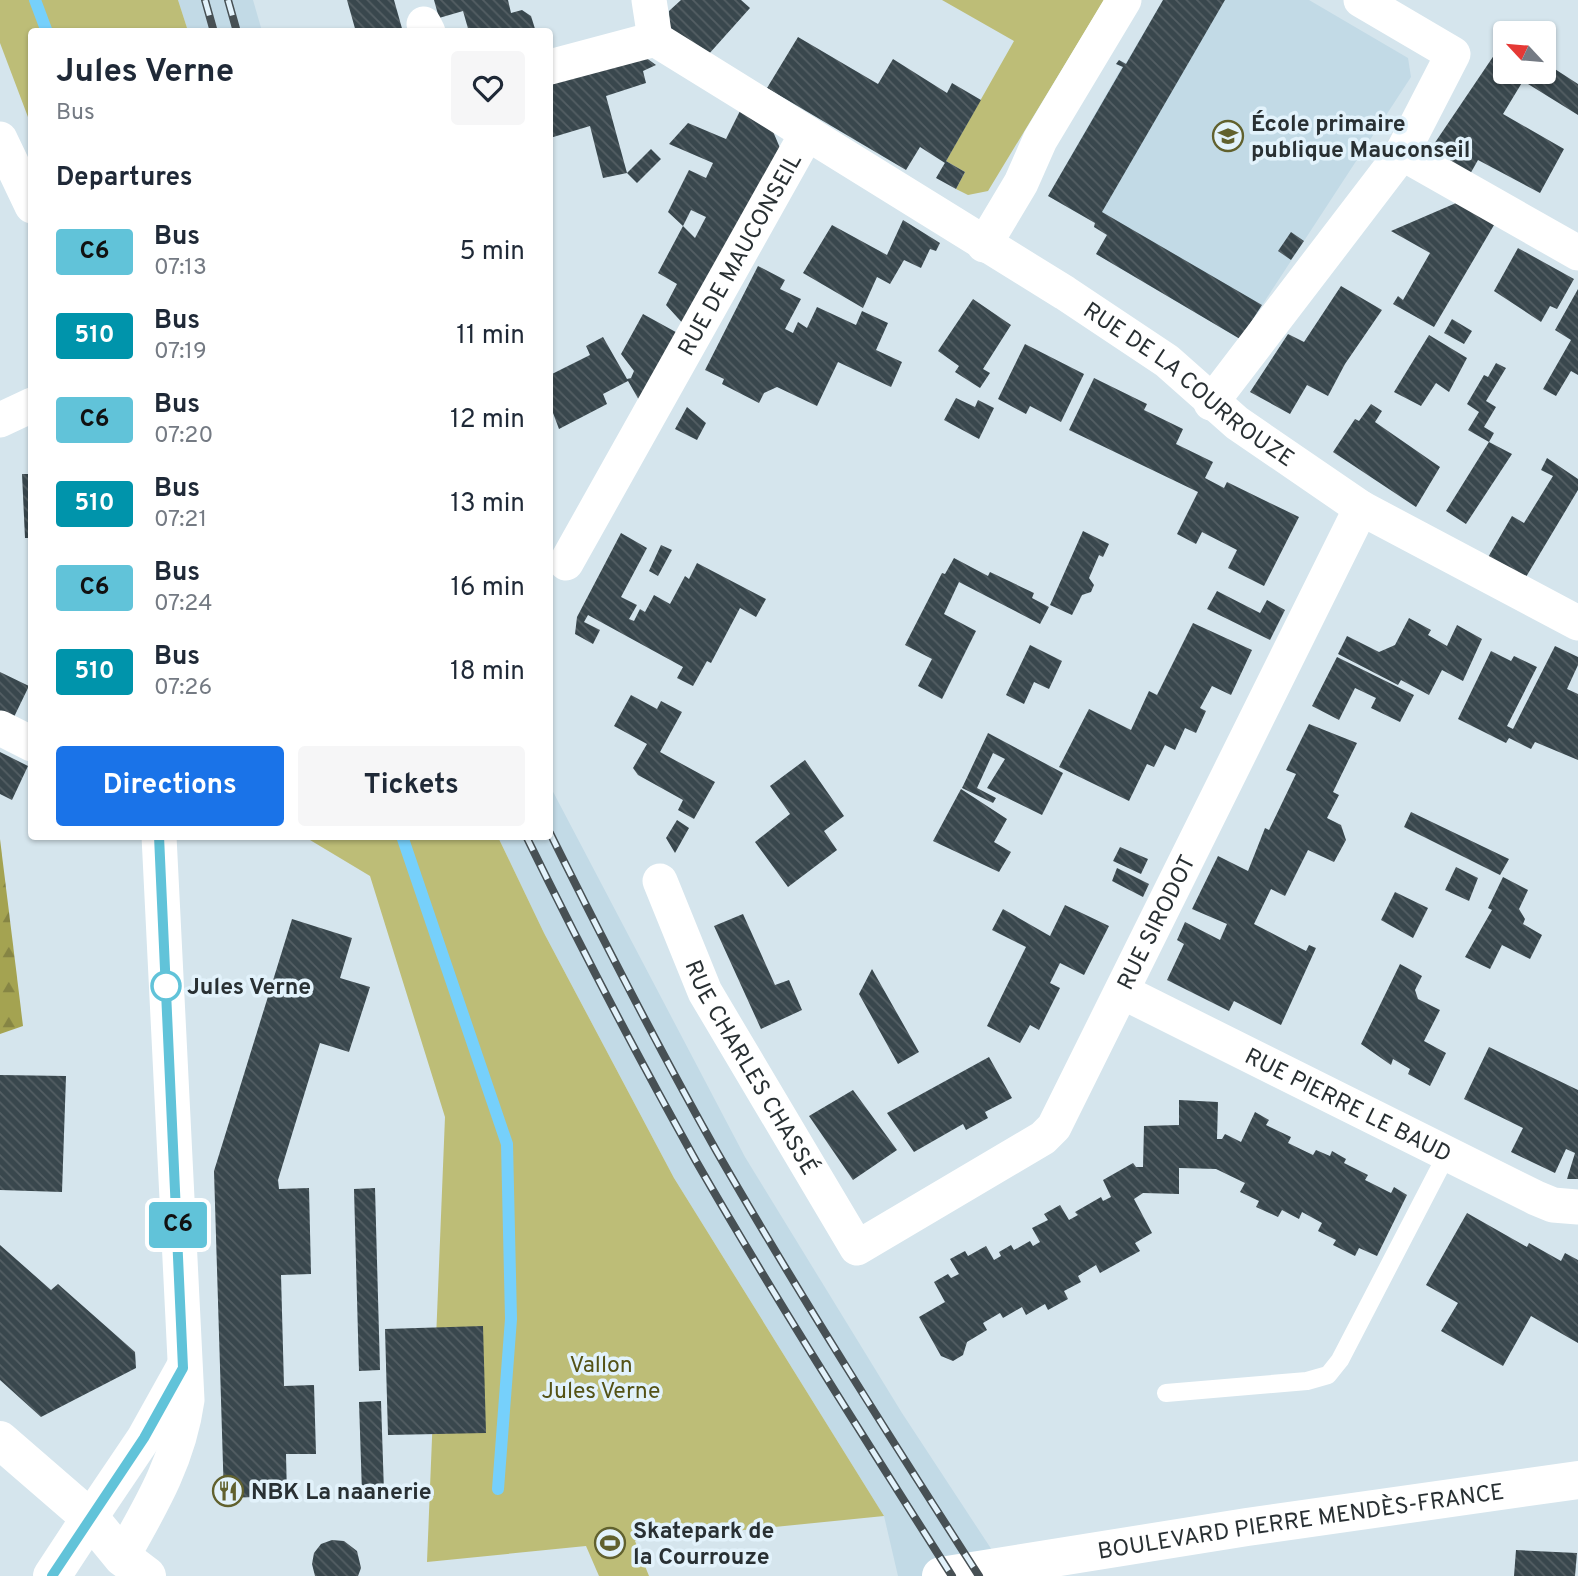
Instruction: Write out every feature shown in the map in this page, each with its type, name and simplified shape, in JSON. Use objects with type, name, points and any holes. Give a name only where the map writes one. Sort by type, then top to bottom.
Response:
[{"type":"main road","points":[[0,1440],[90,1518],[127,1570]]},
{"type":"main road","name":"BOULEVARD PIERRE MENDÈS-FRANCE","points":[[941,1576],[1578,1480]]},
{"type":"main road","points":[[52,1576],[90,1518]]},
{"type":"street","points":[[553,66],[655,39],[649,0]]},
{"type":"street","points":[[984,245],[1021,183],[1040,140],[1124,0]]},
{"type":"street","points":[[1211,403],[1402,153],[1453,54],[1361,0]]},
{"type":"street","name":"RUE DE MAUCONSEIL","points":[[565,563],[806,135],[655,39]]},
{"type":"street","name":"RUE DE LA COURROUZE","points":[[806,135],[1065,293],[1167,361],[1211,403],[1294,465],[1361,508],[1578,622]]},
{"type":"street","points":[[0,139],[28,198]]},
{"type":"street","points":[[1402,153],[1578,253]]},
{"type":"street","points":[[0,420],[28,407]]},
{"type":"street","name":"RUE SIRODOT","points":[[858,1248],[1042,1139],[1064,1112],[1361,508]]},
{"type":"street","points":[[0,728],[28,742]]},
{"type":"street","points":[[127,1570],[167,1477],[184,1426],[187,1400],[183,1368],[159,840]]},
{"type":"street","name":"RUE CHARLES CHASSÉ","points":[[660,881],[705,992],[858,1248]]},
{"type":"street","name":"RUE PIERRE LE BAUD","points":[[1123,992],[1536,1198],[1553,1205],[1578,1207]]},
{"type":"street","points":[[90,1518],[144,1438],[183,1368]]},
{"type":"lane","points":[[1166,1393],[1307,1381],[1328,1375],[1340,1360],[1448,1152]]},
{"type":"shaded area","points":[[178,0],[253,0],[261,28],[187,28]]},
{"type":"shaded area","name":"École primaire publique Mauconseil","points":[[1163,0],[1309,0],[1408,58],[1411,77],[1240,339],[1096,254],[1107,235],[1094,227],[1095,223],[1048,196],[1122,67],[1116,64],[1119,60],[1126,63]]},
{"type":"shaded area","points":[[553,792],[745,1157],[902,1413],[1009,1576],[898,1576],[884,1516],[674,1178],[544,933],[499,840],[553,840]]},
{"type":"green space","points":[[0,0],[178,0],[187,28],[28,28],[28,117],[0,43]]},
{"type":"green space","points":[[942,0],[1104,0],[988,191],[968,195],[956,189],[965,172],[946,161],[1014,41]]},
{"type":"green space","points":[[0,839],[23,1026],[0,1034]]},
{"type":"green space","name":"Vallon Jules Verne","points":[[310,840],[499,840],[544,933],[674,1178],[884,1516],[635,1541],[649,1576],[599,1576],[586,1546],[427,1562],[445,1117],[370,876]]},
{"type":"building","points":[[347,0],[394,0],[402,28],[355,28]]},
{"type":"building","points":[[434,0],[508,0],[511,13],[522,10],[531,16],[535,28],[468,28],[463,11],[439,18]]},
{"type":"building","points":[[681,0],[741,0],[750,8],[708,55],[670,33],[669,11]]},
{"type":"building","points":[[1163,0],[1225,0],[1102,212],[1262,305],[1240,339],[1096,254],[1107,235],[1094,227],[1095,223],[1048,196],[1123,67],[1116,64],[1119,60],[1126,64]]},
{"type":"building","points":[[798,37],[878,84],[893,59],[947,93],[952,83],[981,100],[945,163],[920,147],[906,170],[767,88]]},
{"type":"building","points":[[638,52],[656,65],[643,71],[646,83],[606,96],[627,173],[603,178],[590,126],[553,137],[553,77]]},
{"type":"building","points":[[1493,57],[1493,84],[1521,84],[1503,114],[1564,149],[1540,193],[1478,160],[1469,176],[1430,150]]},
{"type":"building","points":[[1556,70],[1578,84],[1578,115],[1528,84],[1556,84]]},
{"type":"building","points":[[740,111],[772,129],[780,148],[687,328],[666,305],[677,284],[658,273],[683,226],[668,212],[689,170],[706,178],[713,163],[669,144],[688,123],[726,139]],"holes":[[[691,210],[706,217],[695,238],[683,226]]]},
{"type":"building","points":[[651,149],[661,159],[637,183],[627,173]]},
{"type":"building","points":[[946,161],[965,172],[956,189],[936,178]]},
{"type":"building","points":[[1463,200],[1497,220],[1434,327],[1393,304],[1398,296],[1403,300],[1430,253],[1391,231]]},
{"type":"building","points":[[903,220],[940,243],[936,251],[930,249],[921,268],[904,260],[890,284],[877,277],[863,308],[803,273],[832,225],[887,255]]},
{"type":"building","points":[[1291,232],[1304,241],[1291,260],[1278,251]]},
{"type":"building","points":[[1518,248],[1574,279],[1557,309],[1550,306],[1541,322],[1494,291]]},
{"type":"building","points":[[758,266],[785,280],[780,289],[801,299],[785,329],[793,333],[798,322],[807,328],[817,307],[856,325],[862,311],[888,323],[876,350],[902,362],[891,387],[838,362],[817,406],[777,387],[764,393],[759,403],[722,384],[724,379],[705,370]]},
{"type":"building","points":[[1341,286],[1382,310],[1345,364],[1328,396],[1307,385],[1290,414],[1250,392],[1288,334],[1304,342]]},
{"type":"building","points":[[1578,289],[1578,375],[1571,371],[1556,396],[1543,389],[1571,340],[1555,330]]},
{"type":"building","points":[[973,299],[1011,325],[983,369],[990,373],[980,388],[955,372],[959,366],[938,351]]},
{"type":"building","points":[[643,314],[683,336],[643,407],[628,381],[603,394],[607,404],[559,429],[553,413],[553,374],[590,355],[586,346],[603,337],[627,379],[631,378],[634,371],[621,354]]},
{"type":"building","points":[[1452,319],[1472,331],[1464,344],[1444,333]]},
{"type":"building","points":[[1429,335],[1467,358],[1449,392],[1436,383],[1421,406],[1394,392]]},
{"type":"building","points":[[1025,344],[1084,374],[1061,422],[1030,406],[1026,414],[998,399]]},
{"type":"building","points":[[1496,363],[1506,368],[1486,401],[1496,407],[1484,427],[1494,433],[1489,442],[1468,430],[1479,412],[1467,404],[1484,375],[1488,377]]},
{"type":"building","points":[[1094,378],[1147,404],[1144,410],[1183,429],[1176,444],[1213,462],[1205,478],[1224,488],[1227,482],[1299,517],[1264,586],[1228,568],[1237,550],[1202,532],[1196,544],[1177,534],[1198,492],[1069,430]]},
{"type":"building","points":[[956,398],[975,407],[978,400],[994,408],[979,439],[944,420]]},
{"type":"building","points":[[1371,404],[1382,411],[1375,422],[1440,467],[1416,507],[1333,452],[1355,419],[1359,421]]},
{"type":"building","points":[[687,407],[706,423],[697,440],[675,429]]},
{"type":"building","points":[[1489,442],[1512,454],[1466,524],[1446,511]]},
{"type":"building","points":[[1547,458],[1578,479],[1578,490],[1526,577],[1487,559],[1512,516],[1524,523],[1553,476],[1541,470]]},
{"type":"building","points":[[22,474],[28,474],[28,538],[25,538]]},
{"type":"building","points":[[1083,531],[1109,544],[1103,557],[1099,555],[1089,578],[1094,585],[1091,592],[1082,595],[1072,615],[1050,605]]},
{"type":"building","points":[[621,533],[647,548],[621,597],[637,605],[629,619],[634,621],[640,609],[645,612],[654,595],[670,604],[685,576],[689,579],[697,563],[766,599],[756,617],[740,608],[711,663],[707,661],[693,686],[677,678],[683,667],[588,615],[584,622],[600,630],[593,644],[575,634],[577,617]]},
{"type":"building","points":[[661,545],[672,550],[658,576],[649,571]]},
{"type":"building","points":[[954,558],[988,576],[990,572],[1034,593],[1032,598],[1049,607],[1040,624],[959,582],[944,614],[976,631],[942,699],[918,686],[932,659],[905,645],[942,573],[945,574]]},
{"type":"building","points":[[1217,591],[1260,613],[1267,600],[1285,610],[1270,640],[1207,609]]},
{"type":"building","points":[[1409,618],[1431,630],[1428,635],[1447,646],[1457,625],[1482,639],[1463,681],[1442,670],[1429,695],[1401,680],[1398,685],[1338,654],[1347,636],[1379,652],[1395,645]]},
{"type":"building","points":[[1193,623],[1252,650],[1231,695],[1212,686],[1200,708],[1206,711],[1196,733],[1185,728],[1175,750],[1165,745],[1154,767],[1147,764],[1129,801],[1059,767],[1089,709],[1131,730],[1149,691],[1157,695]]},
{"type":"building","points":[[1030,645],[1062,661],[1049,689],[1034,682],[1024,704],[1006,695]]},
{"type":"building","points":[[1555,646],[1578,657],[1578,665],[1567,689],[1578,694],[1578,760],[1535,742],[1531,749],[1509,738],[1506,743],[1458,719],[1491,651],[1511,661],[1514,656],[1537,667],[1507,726],[1513,729]]},
{"type":"building","points":[[1337,657],[1414,695],[1400,722],[1371,708],[1376,698],[1355,688],[1339,720],[1312,706]]},
{"type":"building","points":[[0,672],[28,686],[28,688],[14,717],[0,711]]},
{"type":"building","points":[[631,695],[657,709],[661,701],[682,712],[660,752],[715,782],[694,819],[678,810],[683,800],[638,775],[633,768],[647,744],[614,726]]},
{"type":"building","points":[[1309,724],[1357,743],[1333,792],[1339,795],[1327,818],[1341,825],[1346,840],[1334,862],[1308,850],[1285,896],[1271,889],[1254,924],[1306,951],[1309,945],[1316,948],[1281,1025],[1234,1001],[1229,1011],[1167,980],[1184,944],[1177,940],[1185,922],[1220,940],[1227,924],[1192,909],[1218,856],[1248,871],[1265,828],[1269,830],[1296,774],[1286,770]]},
{"type":"building","points":[[988,733],[1063,773],[1042,815],[987,788],[1005,759],[993,753],[977,788],[996,798],[993,803],[962,788]]},
{"type":"building","points":[[0,752],[28,766],[12,800],[0,794]]},
{"type":"building","points":[[805,760],[844,816],[824,831],[837,850],[788,887],[755,842],[790,814],[770,786]]},
{"type":"building","points":[[961,789],[1007,819],[994,842],[1011,852],[999,872],[933,841]]},
{"type":"building","points":[[1411,812],[1509,859],[1500,875],[1404,827]]},
{"type":"building","points":[[677,820],[689,828],[675,853],[666,838]]},
{"type":"building","points":[[1120,847],[1148,859],[1141,874],[1113,861]]},
{"type":"building","points":[[1456,867],[1478,878],[1469,901],[1445,890]]},
{"type":"building","points":[[1117,868],[1149,884],[1143,897],[1112,881]]},
{"type":"building","points":[[1503,877],[1528,890],[1519,909],[1525,919],[1523,924],[1542,935],[1530,959],[1502,945],[1490,969],[1465,957],[1492,910],[1488,908]]},
{"type":"building","points":[[1395,892],[1428,908],[1413,938],[1381,920]]},
{"type":"building","points":[[1065,905],[1109,926],[1084,975],[1060,963],[1050,983],[1060,988],[1039,1030],[1030,1025],[1020,1043],[987,1026],[1026,947],[992,930],[1003,909],[1050,936]]},
{"type":"building","points":[[743,914],[775,985],[789,980],[802,1010],[761,1029],[714,926]]},
{"type":"building","points":[[292,919],[352,938],[340,978],[370,987],[349,1052],[320,1043],[278,1180],[279,1189],[309,1188],[311,1274],[281,1275],[284,1386],[314,1385],[316,1454],[286,1454],[287,1496],[224,1498],[214,1171]]},
{"type":"building","points":[[1400,964],[1422,976],[1415,990],[1418,999],[1440,1010],[1424,1041],[1446,1053],[1430,1086],[1408,1074],[1410,1069],[1393,1059],[1391,1065],[1361,1044]]},
{"type":"building","points":[[872,969],[919,1052],[898,1064],[859,994]]},
{"type":"building","points":[[1489,1047],[1578,1090],[1578,1179],[1567,1179],[1575,1153],[1566,1149],[1555,1173],[1511,1152],[1523,1128],[1464,1099]]},
{"type":"building","points":[[989,1057],[1012,1098],[985,1112],[988,1118],[966,1130],[963,1124],[914,1152],[887,1113]]},
{"type":"building","points":[[0,1075],[66,1076],[62,1192],[0,1190]]},
{"type":"building","points":[[853,1090],[897,1150],[853,1180],[809,1116]]},
{"type":"building","points":[[1179,1100],[1218,1102],[1217,1139],[1222,1139],[1225,1134],[1241,1142],[1255,1112],[1269,1120],[1266,1125],[1291,1137],[1288,1143],[1313,1155],[1316,1150],[1330,1156],[1332,1151],[1346,1159],[1344,1163],[1368,1175],[1365,1180],[1391,1193],[1394,1187],[1407,1195],[1377,1256],[1359,1248],[1355,1256],[1333,1245],[1336,1240],[1318,1231],[1322,1223],[1302,1212],[1299,1219],[1282,1210],[1278,1217],[1256,1207],[1259,1201],[1240,1192],[1245,1183],[1216,1169],[1179,1168],[1179,1194],[1143,1193],[1134,1199],[1152,1233],[1135,1243],[1140,1251],[1100,1273],[1096,1265],[1078,1276],[1081,1282],[1064,1291],[1068,1299],[1048,1310],[1045,1304],[1026,1315],[1022,1307],[1003,1318],[1000,1313],[983,1323],[987,1330],[967,1342],[963,1355],[953,1361],[941,1356],[919,1317],[945,1302],[934,1282],[948,1274],[951,1278],[959,1274],[950,1259],[965,1251],[968,1256],[986,1246],[994,1260],[1001,1256],[999,1252],[1011,1245],[1014,1250],[1030,1241],[1033,1246],[1040,1242],[1032,1228],[1048,1220],[1044,1214],[1060,1205],[1069,1220],[1078,1215],[1075,1212],[1101,1197],[1103,1201],[1111,1197],[1103,1180],[1133,1163],[1136,1167],[1143,1167],[1144,1126],[1179,1125]]},
{"type":"building","points":[[375,1188],[380,1370],[359,1371],[354,1189]]},
{"type":"building","points":[[1467,1213],[1527,1247],[1529,1243],[1561,1261],[1565,1253],[1578,1260],[1578,1343],[1531,1316],[1503,1366],[1441,1331],[1458,1303],[1426,1285]]},
{"type":"building","points":[[0,1245],[51,1290],[58,1284],[135,1352],[136,1368],[41,1417],[0,1380]]},
{"type":"building","points":[[483,1326],[486,1433],[388,1435],[385,1329]]},
{"type":"building","points":[[381,1401],[384,1492],[362,1493],[359,1402]]},
{"type":"building","points":[[332,1540],[344,1541],[357,1551],[361,1568],[358,1576],[315,1576],[312,1564],[314,1553],[321,1544]]},
{"type":"building","points":[[1516,1550],[1577,1553],[1575,1576],[1514,1576]]},
{"type":"waterway","points":[[35,0],[46,28]]},
{"type":"waterway","points":[[403,840],[507,1144],[511,1319],[498,1489]]},
{"type":"railway","points":[[205,0],[213,28]]},
{"type":"railway","points":[[228,0],[236,28]]},
{"type":"railway","points":[[553,839],[631,993],[717,1152],[845,1366],[979,1576]]},
{"type":"railway","points":[[528,840],[609,1000],[696,1161],[854,1422],[952,1576]]},
{"type":"bus line","name":"C6","points":[[52,1576],[144,1438],[183,1368],[170,1028],[159,840]]},
{"type":"place","name":"École primaire publique Mauconseil","points":[[1228,136]]},
{"type":"place","name":"Jules Verne","points":[[166,986]]},
{"type":"place","name":"NBK La naanerie","points":[[228,1491]]},
{"type":"place","name":"Skatepark de la Courrouze","points":[[610,1543]]}]
